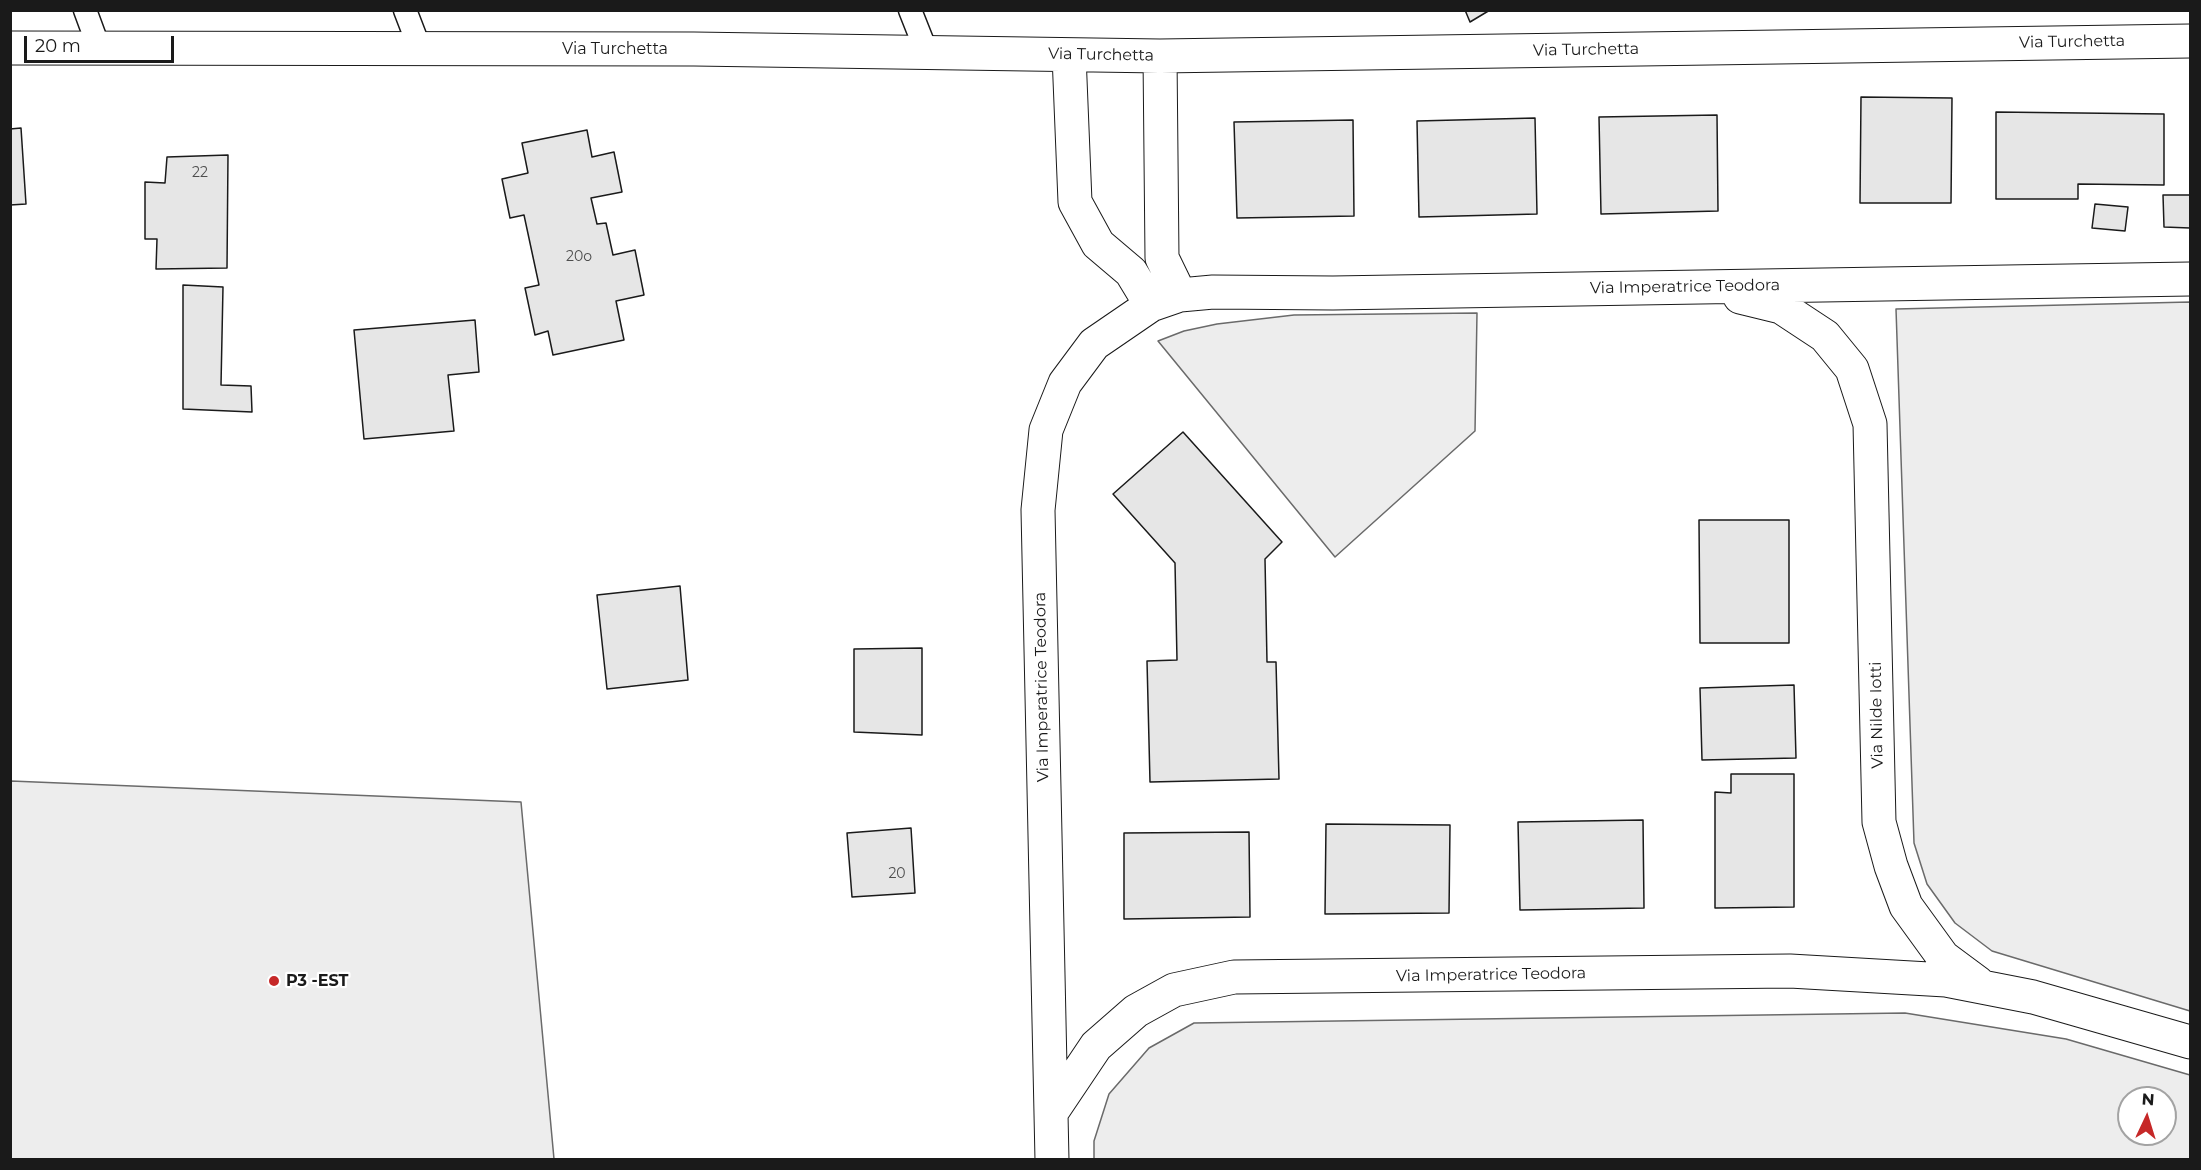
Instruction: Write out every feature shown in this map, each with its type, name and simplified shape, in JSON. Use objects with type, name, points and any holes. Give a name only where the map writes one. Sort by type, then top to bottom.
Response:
[{"type":"street","name":"Via Turchetta","points":[[10,48],[694,49],[1160,56],[2190,41]]},
{"type":"street","points":[[1069,55],[1075,202],[1098,244],[1165,300]]},
{"type":"street","points":[[1160,56],[1162,258],[1165,300]]},
{"type":"street","name":"Via Imperatrice Teodora","points":[[1052,1160],[1038,510],[1046,430],[1065,382],[1094,344],[1165,300],[1214,292],[1333,293],[2190,279]]},
{"type":"street","name":"Via Nilde Iotti","points":[[1703,287],[1781,307],[1825,336],[1852,369],[1870,424],[1879,822],[1891,866],[1906,906],[1943,957],[1985,988],[2033,997],[2190,1042]]},
{"type":"street","name":"Via Imperatrice Teodora","points":[[1051,1113],[1096,1046],[1136,1011],[1174,990],[1234,977],[1790,971],[1946,980],[1985,988]]},
{"type":"lane","points":[[85,10],[99,48]]},
{"type":"lane","points":[[405,10],[420,49]]},
{"type":"lane","points":[[910,10],[927,53]]},
{"type":"shaded area","points":[[2190,302],[2190,1011],[1992,951],[1955,923],[1927,884],[1914,843],[1896,309]]},
{"type":"shaded area","points":[[1477,313],[1475,431],[1335,557],[1158,341],[1184,331],[1217,324],[1294,315]]},
{"type":"shaded area","name":"P3 -EST","points":[[11,781],[521,802],[554,1159],[11,1159]]},
{"type":"shaded area","points":[[1905,1013],[2066,1039],[2190,1075],[2190,1159],[1094,1159],[1094,1141],[1109,1094],[1149,1048],[1194,1023]]},
{"type":"building","points":[[1465,10],[1490,10],[1470,22]]},
{"type":"building","points":[[1861,97],[1952,98],[1951,203],[1860,203]]},
{"type":"building","points":[[1996,112],[2164,114],[2164,185],[2078,184],[2078,199],[1996,199]]},
{"type":"building","points":[[1717,115],[1718,211],[1601,214],[1599,117]]},
{"type":"building","points":[[1535,118],[1537,214],[1419,217],[1417,121]]},
{"type":"building","points":[[1353,120],[1354,216],[1237,218],[1234,122]]},
{"type":"building","points":[[21,128],[26,204],[10,205],[10,129]]},
{"type":"building","points":[[587,130],[592,157],[614,152],[622,192],[591,198],[597,224],[606,223],[613,255],[635,250],[644,295],[616,301],[624,340],[553,355],[548,331],[535,335],[525,288],[539,285],[524,215],[510,218],[502,179],[528,173],[522,143]]},
{"type":"building","points":[[228,155],[227,268],[156,269],[157,239],[145,239],[145,182],[165,183],[167,157]]},
{"type":"building","points":[[2163,195],[2190,195],[2190,228],[2164,227]]},
{"type":"building","points":[[2095,204],[2128,207],[2125,231],[2092,228]]},
{"type":"building","points":[[183,285],[223,287],[221,385],[251,386],[252,412],[183,409]]},
{"type":"building","points":[[475,320],[479,372],[448,375],[454,431],[364,439],[354,330]]},
{"type":"building","points":[[1183,432],[1282,542],[1265,559],[1267,662],[1276,662],[1279,779],[1150,782],[1147,661],[1177,660],[1175,563],[1113,494]]},
{"type":"building","points":[[1699,520],[1789,520],[1789,643],[1700,643]]},
{"type":"building","points":[[680,586],[688,680],[607,689],[597,595]]},
{"type":"building","points":[[922,648],[922,735],[854,732],[854,649]]},
{"type":"building","points":[[1794,685],[1796,758],[1702,760],[1700,688]]},
{"type":"building","points":[[1731,774],[1794,774],[1794,907],[1715,908],[1715,792],[1731,793]]},
{"type":"building","points":[[1643,820],[1644,908],[1520,910],[1518,822]]},
{"type":"building","points":[[1326,824],[1450,825],[1449,913],[1325,914]]},
{"type":"building","points":[[911,828],[915,893],[852,897],[847,833]]},
{"type":"building","points":[[1249,832],[1250,917],[1124,919],[1124,833]]},
{"type":"place","name":"P3 -EST","points":[[274,981]]}]
